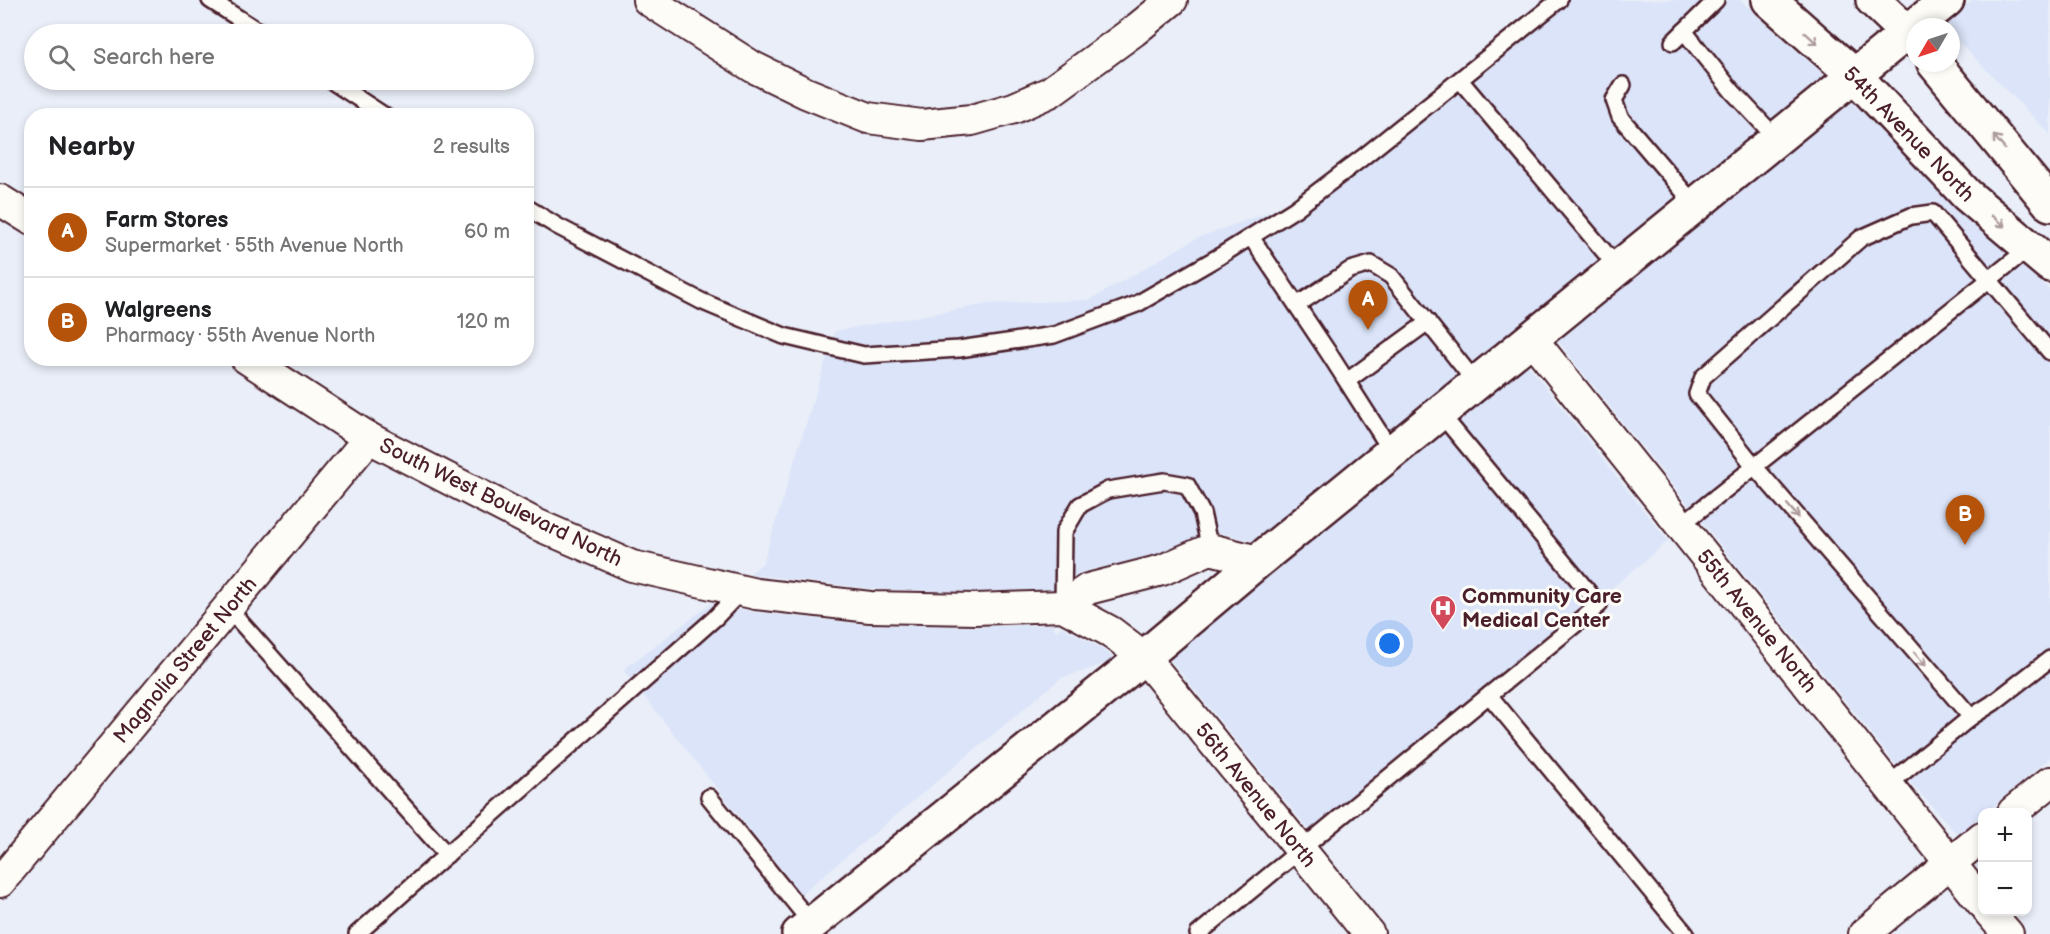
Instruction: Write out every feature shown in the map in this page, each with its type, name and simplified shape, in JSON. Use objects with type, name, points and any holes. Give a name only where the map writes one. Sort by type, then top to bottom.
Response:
[{"type":"main road","name":"54th Avenue North","points":[[1769,0],[1854,75],[1967,195],[2039,256]]},
{"type":"main road","points":[[1873,0],[1906,30]]},
{"type":"main road","points":[[1930,18],[1947,0]]},
{"type":"main road","points":[[806,929],[1144,657],[1257,561],[1776,138],[1854,75],[1906,40]]},
{"type":"main road","points":[[1941,72],[2050,204]]},
{"type":"street","points":[[648,0],[753,67],[806,93],[868,118],[922,124],[972,120],[1014,108],[1050,92],[1134,31],[1172,0]]},
{"type":"street","points":[[0,200],[24,215]]},
{"type":"street","name":"55th Avenue North","points":[[1532,339],[1978,897]]},
{"type":"street","name":"South West Boulevard North","points":[[258,366],[369,438],[538,525],[632,566],[756,594],[870,608],[975,609],[1063,606]]},
{"type":"street","name":"Magnolia Street North","points":[[0,882],[369,438]]},
{"type":"street","points":[[1144,657],[1111,632],[1063,606],[1088,589],[1162,570],[1210,549],[1257,561]]},
{"type":"street","name":"56th Avenue North","points":[[1144,657],[1369,934]]},
{"type":"street","points":[[2019,808],[2050,782]]},
{"type":"street","points":[[1864,934],[1978,841]]},
{"type":"street","points":[[1992,916],[2008,934]]},
{"type":"lane","points":[[210,0],[247,24]]},
{"type":"lane","points":[[534,212],[701,301],[784,336],[864,355],[959,349],[1054,334],[1137,304],[1295,209],[1559,0]]},
{"type":"lane","points":[[1716,0],[1679,36],[1776,138]]},
{"type":"lane","points":[[1460,80],[1618,268]]},
{"type":"lane","points":[[1623,85],[1614,100],[1620,117],[1695,205]]},
{"type":"lane","points":[[345,90],[373,108]]},
{"type":"lane","points":[[1971,717],[1755,466],[1697,394],[1703,377],[1861,238],[1911,216],[1933,213],[2050,352]]},
{"type":"lane","points":[[1251,237],[1392,452]]},
{"type":"lane","points":[[1681,525],[1990,279],[2039,256]]},
{"type":"lane","points":[[1297,305],[1350,270],[1371,264],[1391,276],[1476,383]]},
{"type":"lane","points":[[1347,381],[1428,322]]},
{"type":"lane","points":[[1198,934],[1599,605],[1440,413]]},
{"type":"lane","points":[[1063,606],[1064,532],[1080,505],[1108,490],[1164,481],[1188,485],[1202,513],[1210,549]]},
{"type":"lane","points":[[357,934],[715,618],[741,591]]},
{"type":"lane","points":[[228,608],[447,855]]},
{"type":"lane","points":[[1888,785],[1971,717],[2050,659]]},
{"type":"lane","points":[[1489,695],[1686,934]]},
{"type":"lane","points":[[709,797],[806,929]]},
{"type":"shaded area","points":[[1542,0],[1740,0],[1826,77],[1255,541],[1217,532],[1205,533],[1158,554],[1086,571],[1063,585],[1058,582],[1054,589],[977,592],[873,589],[749,574],[763,563],[835,331],[988,304],[1090,300],[1197,238],[1333,189]]},
{"type":"shaded area","points":[[1973,0],[2050,0],[2050,134],[1960,43],[1960,18],[1951,18]]},
{"type":"shaded area","points":[[1851,100],[1954,209],[2050,290],[2050,758],[1991,808],[1978,808],[1978,818],[1958,835],[1911,783],[1557,340]]},
{"type":"shaded area","points":[[1527,364],[1668,541],[1315,837],[1169,658]]},
{"type":"shaded area","points":[[712,603],[752,612],[868,625],[973,627],[1052,625],[1056,631],[1062,627],[1099,647],[1115,659],[1061,678],[801,894],[623,670]]},
{"type":"place","name":"Farm Stores","points":[[1368,330]]},
{"type":"place","name":"Walgreens","points":[[1965,545]]},
{"type":"place","name":"Community Care Medical Center","points":[[1443,631]]}]
